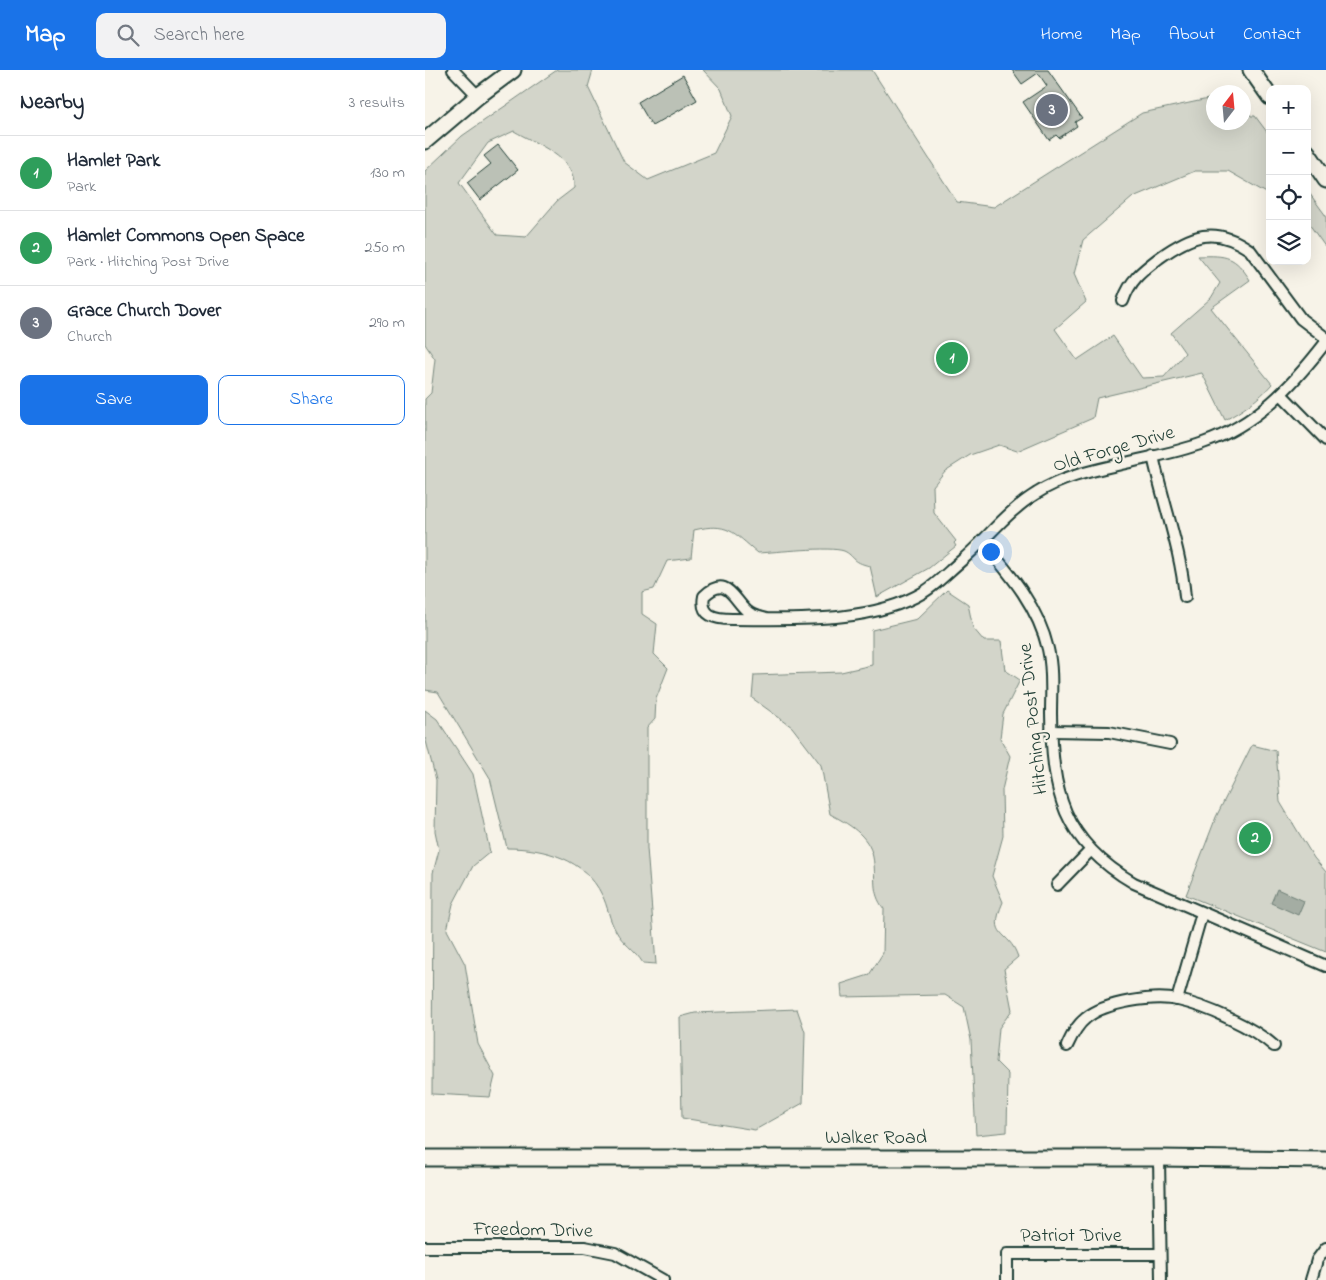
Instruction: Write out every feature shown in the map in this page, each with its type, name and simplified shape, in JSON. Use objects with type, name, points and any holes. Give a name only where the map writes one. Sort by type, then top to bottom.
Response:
[{"type":"street","points":[[453,70],[478,96]]},
{"type":"street","points":[[425,141],[478,96],[513,70]]},
{"type":"street","points":[[1251,70],[1266,91]]},
{"type":"street","points":[[1311,158],[1326,180]]},
{"type":"street","points":[[1123,301],[1137,274],[1179,244],[1192,238],[1216,235],[1235,241],[1250,250],[1301,319],[1326,338]]},
{"type":"street","name":"Old Forge Drive","points":[[766,619],[748,612],[733,593],[726,588],[717,588],[704,596],[702,604],[705,612],[713,618],[766,619],[824,618],[872,612],[905,602],[925,592],[982,541],[1003,518],[1037,493],[1054,484],[1092,471],[1202,443],[1226,434],[1244,424],[1282,395],[1326,342]]},
{"type":"street","points":[[1282,395],[1326,440]]},
{"type":"street","points":[[1153,456],[1168,522],[1183,573],[1185,597]]},
{"type":"street","name":"Hitching Post Drive","points":[[982,541],[1016,582],[1037,617],[1048,650],[1053,766],[1061,803],[1078,835],[1090,850],[1116,873],[1134,883],[1326,966]]},
{"type":"street","points":[[1051,731],[1109,732],[1170,744]]},
{"type":"street","points":[[1057,885],[1090,850]]},
{"type":"street","points":[[1177,1000],[1203,913]]},
{"type":"street","points":[[1067,1046],[1079,1024],[1097,1011],[1139,1000],[1177,1000],[1253,1030],[1274,1046]]},
{"type":"street","name":"Walker Road","points":[[425,1158],[1159,1158],[1326,1160]]},
{"type":"street","points":[[1159,1158],[1161,1280]]},
{"type":"street","name":"Freedom Drive","points":[[425,1247],[585,1247],[615,1253],[663,1280]]},
{"type":"street","points":[[1311,1280],[1317,1260],[1326,1248]]},
{"type":"street","name":"Patriot Drive","points":[[1007,1280],[1007,1254],[1161,1254]]},
{"type":"shaded area","points":[[557,70],[593,70],[588,87],[624,162],[648,180],[714,153],[732,116],[721,89],[703,70],[872,70],[957,202],[994,207],[1142,113],[1206,99],[1206,130],[1251,130],[1251,116],[1255,116],[1266,131],[1266,193],[1228,171],[1195,171],[1133,197],[1083,240],[1074,274],[1086,302],[1055,329],[1077,360],[1113,336],[1142,378],[1164,377],[1185,353],[1171,333],[1211,298],[1220,283],[1198,256],[1223,257],[1240,266],[1250,280],[1211,308],[1272,384],[1262,395],[1225,420],[1202,373],[1097,398],[1093,418],[1017,451],[999,445],[970,455],[945,471],[933,486],[934,513],[956,541],[954,543],[956,546],[929,568],[877,597],[870,566],[859,563],[844,551],[815,549],[758,553],[736,534],[723,528],[715,527],[694,530],[691,558],[667,561],[654,589],[642,592],[642,614],[657,624],[654,654],[668,668],[656,699],[655,719],[647,728],[647,848],[656,964],[643,963],[619,935],[602,895],[595,883],[585,872],[574,864],[549,853],[507,848],[490,778],[438,692],[425,690],[425,399],[431,393],[435,359],[425,344],[425,171],[462,136]],"holes":[[[514,131],[562,160],[569,168],[573,177],[574,188],[557,201],[526,237],[497,235],[459,183],[488,143]]]},
{"type":"shaded area","points":[[1311,195],[1326,216],[1326,248],[1311,227]]},
{"type":"shaded area","points":[[947,590],[968,604],[973,628],[984,641],[1001,641],[1005,670],[1020,680],[1003,714],[1000,738],[1010,756],[1002,790],[1003,836],[992,876],[1003,902],[997,922],[998,928],[1010,942],[1018,957],[1004,969],[1012,1010],[999,1028],[996,1062],[1008,1074],[1007,1132],[976,1135],[971,1040],[964,1007],[945,995],[842,997],[841,984],[869,975],[883,953],[884,909],[875,890],[871,849],[862,836],[843,821],[830,814],[821,765],[792,727],[752,698],[754,675],[841,672],[872,665],[872,630],[917,619]]},
{"type":"shaded area","points":[[425,710],[437,719],[473,774],[490,852],[473,866],[453,904],[447,930],[465,964],[478,1044],[495,1076],[490,1097],[432,1094],[433,873],[439,850],[435,831],[436,780],[425,737]]},
{"type":"shaded area","points":[[1252,745],[1276,751],[1280,802],[1314,858],[1326,872],[1326,952],[1186,895],[1216,817]]},
{"type":"shaded area","points":[[1277,889],[1304,901],[1298,915],[1271,903]]},
{"type":"shaded area","points":[[797,1009],[805,1032],[803,1103],[755,1130],[682,1118],[680,1017],[695,1013]]},
{"type":"building","points":[[1012,70],[1048,70],[1082,118],[1075,122],[1077,126],[1059,138],[1056,135],[1049,140],[1023,102],[1047,86],[1038,73],[1022,84]]},
{"type":"building","points":[[683,75],[697,100],[652,126],[638,102]]},
{"type":"building","points":[[498,145],[518,170],[480,200],[467,183],[491,164],[484,156]]},
{"type":"place","name":"Grace Church Dover","points":[[1052,110]]},
{"type":"place","name":"Hamlet Park","points":[[952,358]]},
{"type":"place","name":"Hamlet Commons Open Space","points":[[1255,838]]}]
